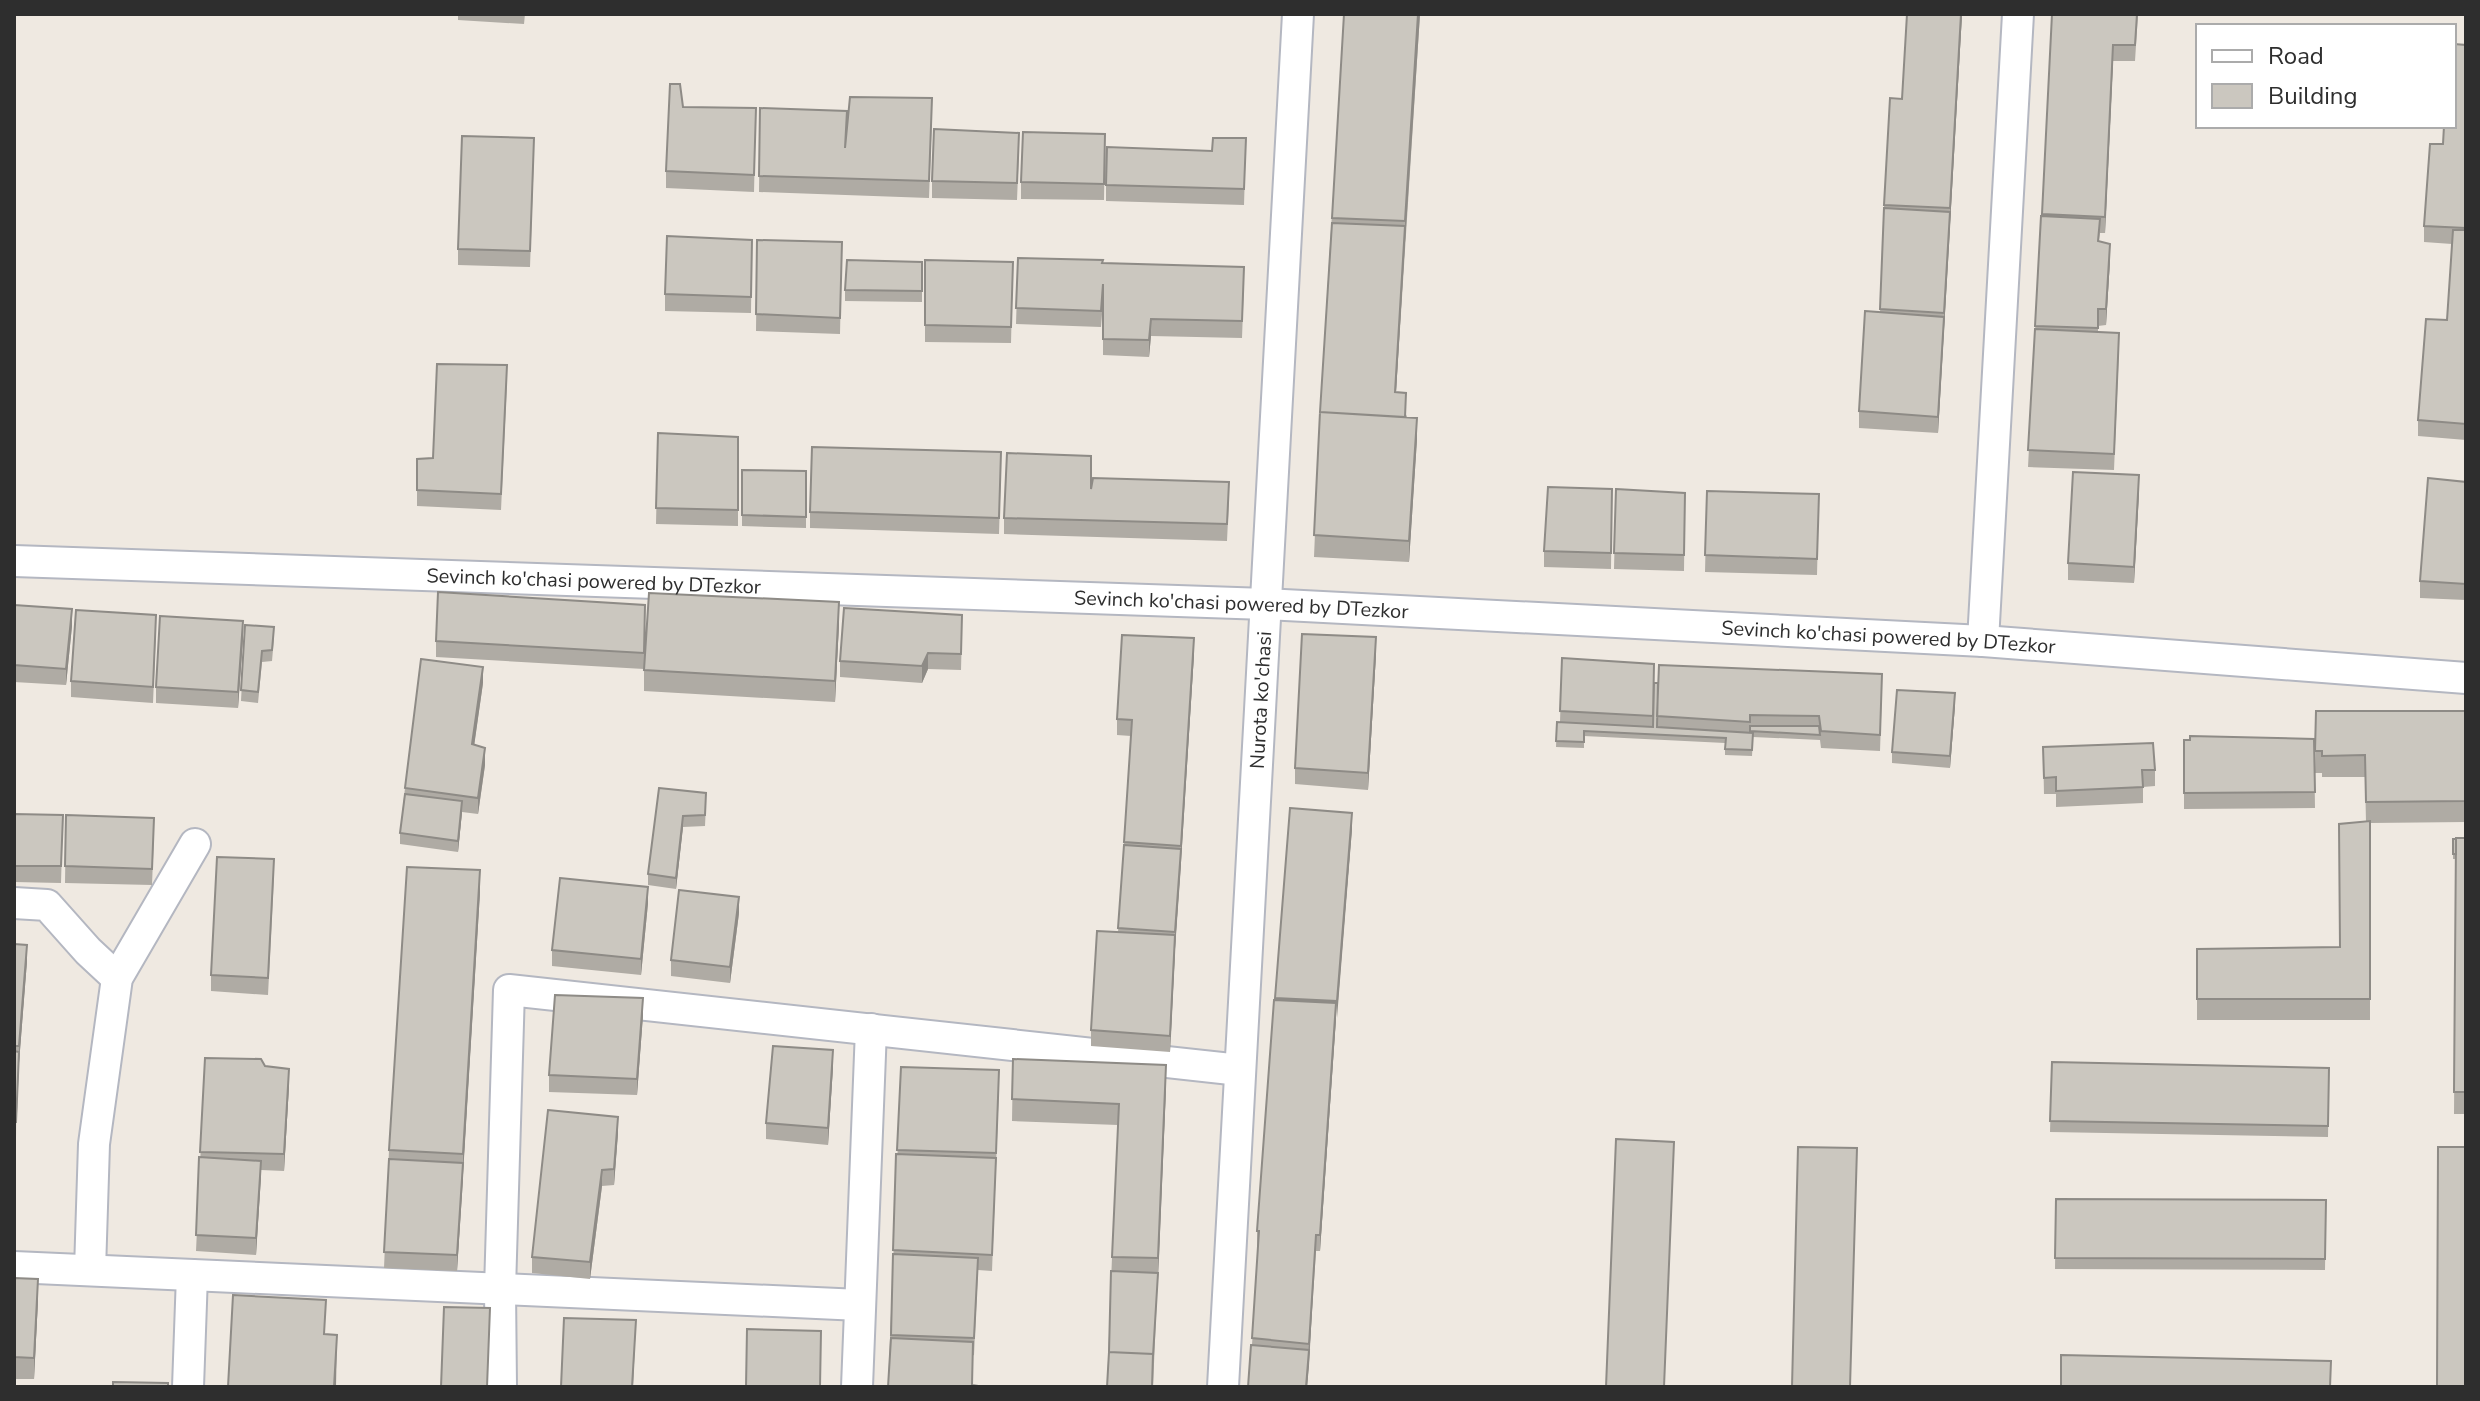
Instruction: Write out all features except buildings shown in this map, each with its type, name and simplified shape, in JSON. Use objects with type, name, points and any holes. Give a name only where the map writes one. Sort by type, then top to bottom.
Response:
[{"type":"street","name":"Nurota ko'chasi","points":[[1223,1387],[1298,14]]},
{"type":"street","points":[[1983,641],[2018,14]]},
{"type":"street","name":"Sevinch ko'chasi powered by DTezkor","points":[[14,561],[1266,604],[1983,641],[2466,678]]},
{"type":"street","points":[[90,1270],[94,1144],[117,978],[195,844]]},
{"type":"street","points":[[14,903],[47,905],[117,978]]},
{"type":"street","points":[[501,1387],[500,1289],[509,990],[1240,1070]]},
{"type":"street","points":[[857,1387],[871,1029]]},
{"type":"street","points":[[14,1267],[860,1305]]},
{"type":"street","points":[[188,1387],[192,1275]]}]
